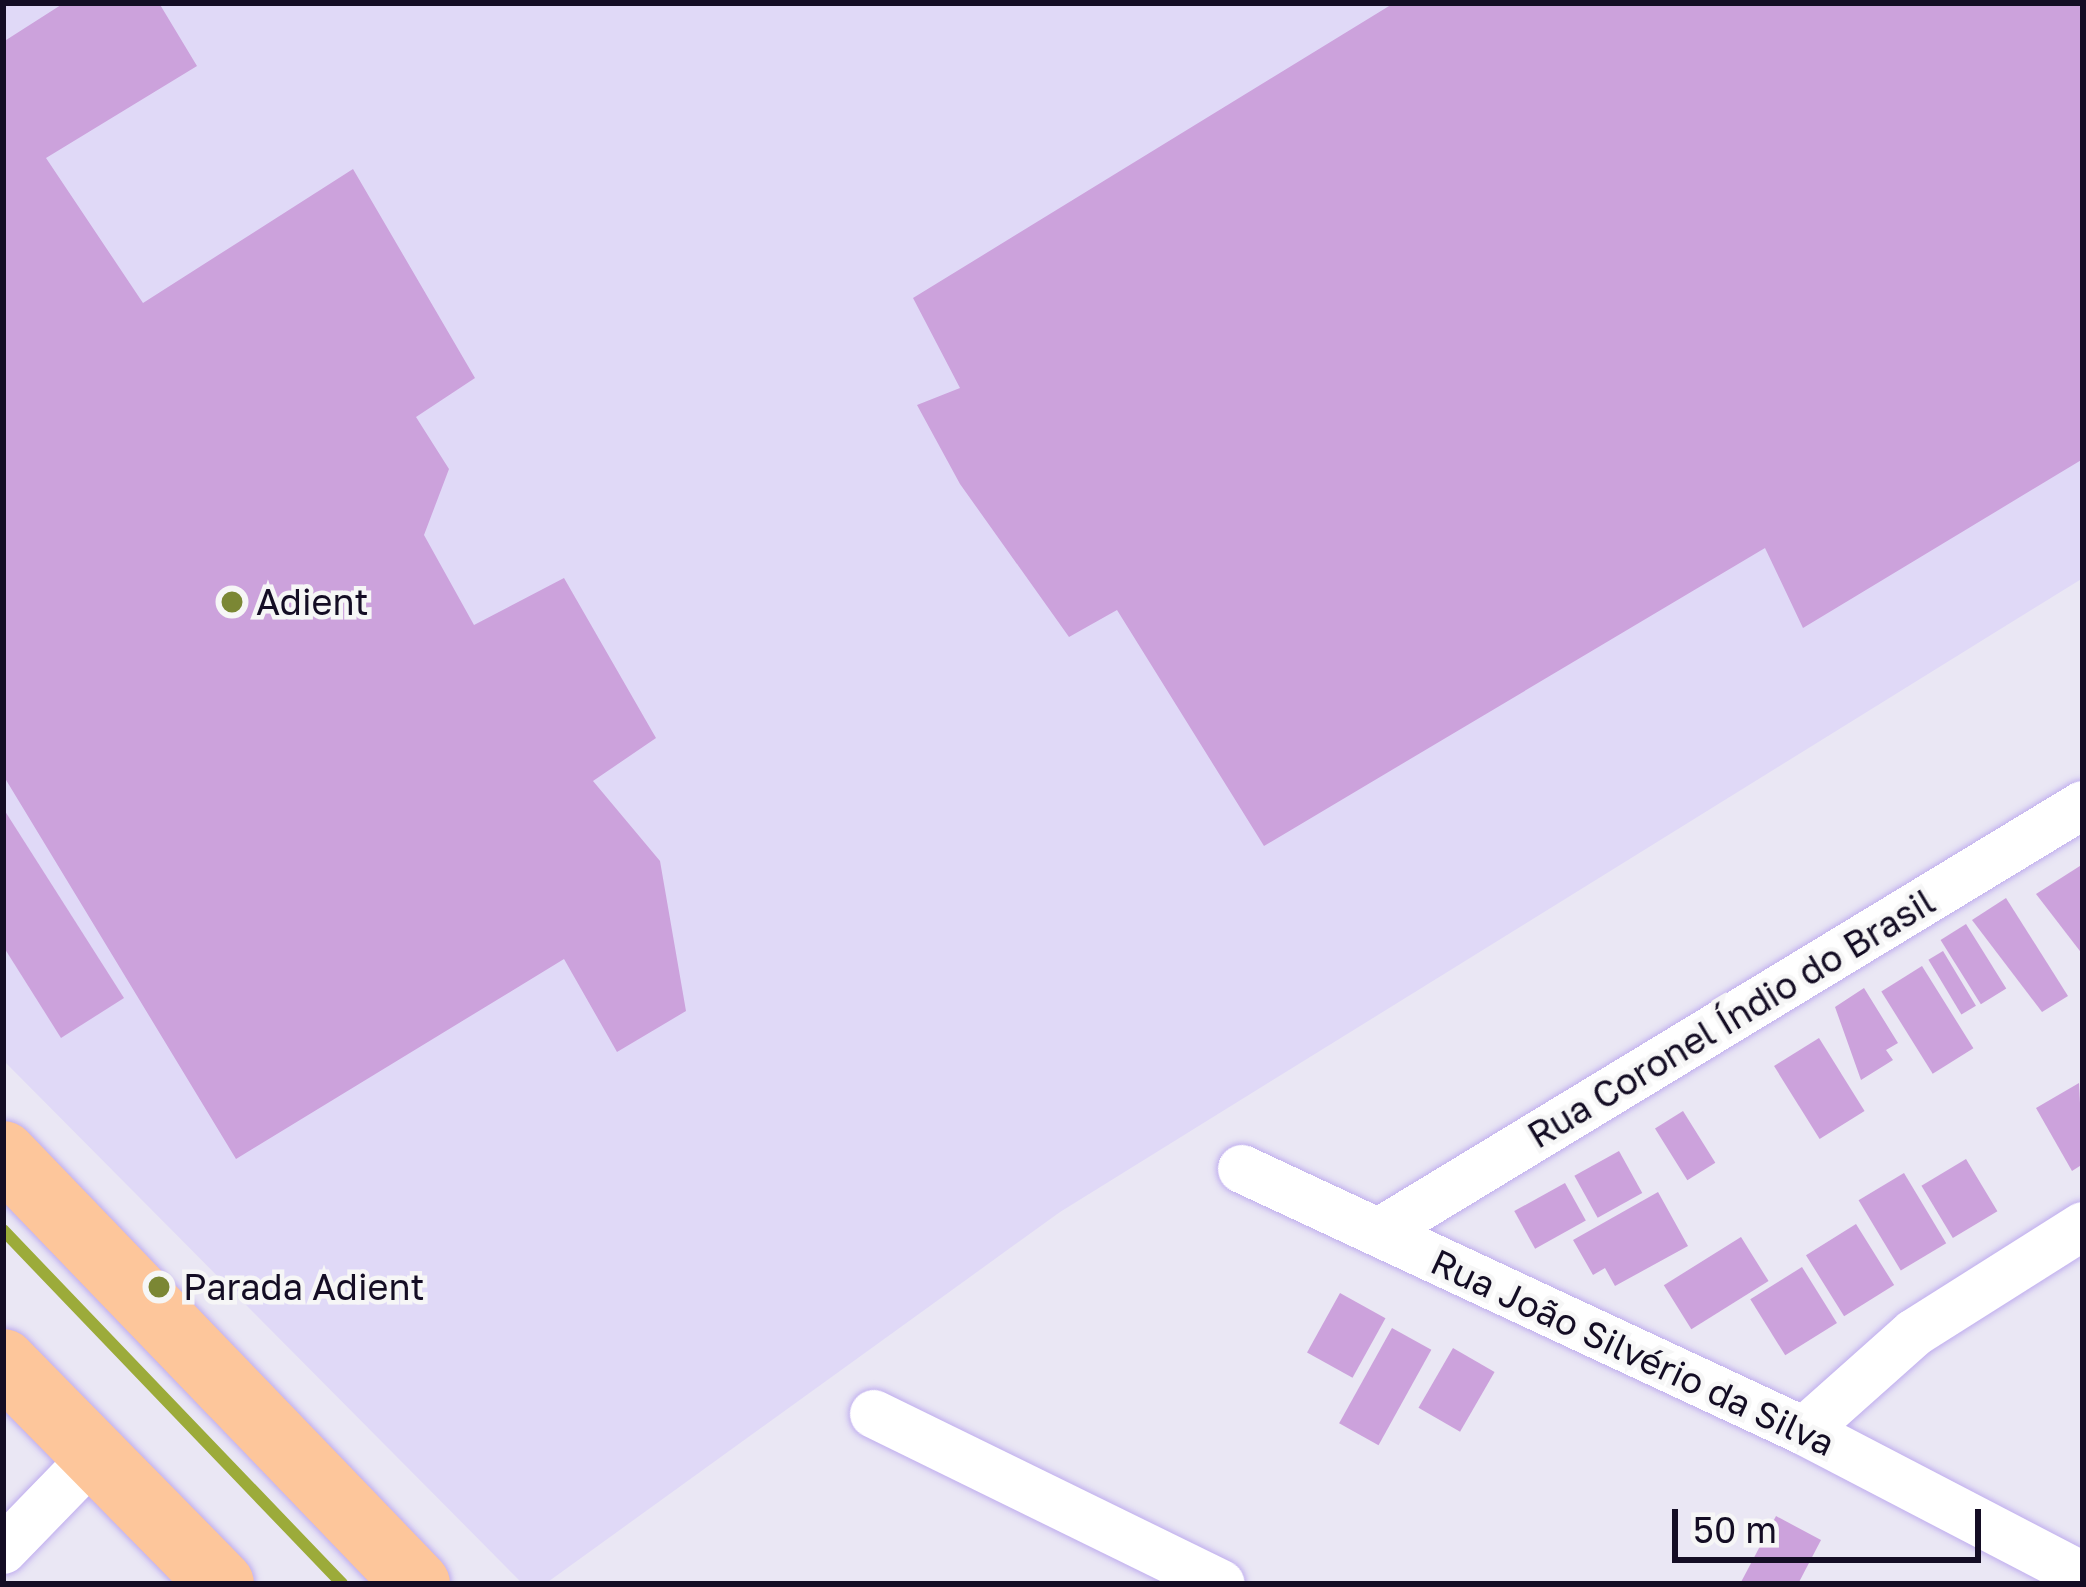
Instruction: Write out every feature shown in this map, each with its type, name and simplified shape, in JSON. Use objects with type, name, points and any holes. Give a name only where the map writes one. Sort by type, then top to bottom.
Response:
[{"type":"main road","points":[[3,1154],[417,1584]]},
{"type":"main road","points":[[3,1362],[221,1584]]},
{"type":"street","name":"Rua Coronel Índio do Brasil","points":[[1378,1232],[2083,805]]},
{"type":"street","name":"Rua João Silvério da Silva","points":[[1242,1169],[1804,1431],[2083,1576]]},
{"type":"street","points":[[1804,1431],[1914,1333],[2083,1226]]},
{"type":"street","points":[[874,1414],[1220,1584]]},
{"type":"street","points":[[3,1550],[94,1456]]},
{"type":"shaded area","points":[[3,3],[2083,3],[2083,578],[1060,1212],[545,1584],[523,1584],[3,1060]]},
{"type":"building","name":"Adient","points":[[64,3],[159,3],[197,66],[46,158],[143,303],[353,169],[475,378],[416,417],[449,469],[424,535],[474,625],[564,578],[656,738],[593,781],[660,861],[686,1011],[617,1052],[564,959],[236,1159],[3,775],[3,42]]},
{"type":"building","points":[[1394,3],[2083,3],[2083,459],[1803,628],[1765,548],[1264,846],[1117,610],[1069,637],[960,484],[917,405],[960,388],[913,298]]},
{"type":"building","points":[[3,808],[124,998],[61,1038],[3,946]]},
{"type":"building","points":[[2083,864],[2083,955],[2036,894]]},
{"type":"building","points":[[2006,898],[2068,996],[2042,1012],[1972,920]]},
{"type":"building","points":[[1966,924],[2006,988],[1981,1004],[1941,940]]},
{"type":"building","points":[[1943,951],[1976,1006],[1961,1015],[1928,960]]},
{"type":"building","points":[[1922,966],[1973,1048],[1933,1074],[1881,991]]},
{"type":"building","points":[[1864,988],[1898,1043],[1886,1050],[1893,1060],[1861,1080],[1835,1007]]},
{"type":"building","points":[[1819,1038],[1865,1111],[1820,1139],[1774,1066]]},
{"type":"building","points":[[2079,1083],[2083,1164],[2072,1171],[2036,1108]]},
{"type":"building","points":[[1683,1111],[1715,1163],[1687,1180],[1655,1128]]},
{"type":"building","points":[[1619,1151],[1642,1193],[1598,1218],[1574,1176]]},
{"type":"building","points":[[1966,1159],[1997,1211],[1953,1238],[1921,1186]]},
{"type":"building","points":[[1904,1173],[1946,1243],[1901,1271],[1859,1200]]},
{"type":"building","points":[[1565,1183],[1586,1221],[1535,1249],[1514,1211]]},
{"type":"building","points":[[1658,1192],[1688,1246],[1615,1286],[1605,1268],[1593,1275],[1573,1240]]},
{"type":"building","points":[[1856,1224],[1894,1285],[1844,1316],[1806,1255]]},
{"type":"building","points":[[1741,1237],[1769,1281],[1691,1329],[1664,1285]]},
{"type":"building","points":[[1802,1267],[1837,1323],[1785,1355],[1750,1299]]},
{"type":"building","points":[[1340,1293],[1385,1318],[1353,1378],[1307,1352]]},
{"type":"building","points":[[1392,1328],[1431,1350],[1379,1445],[1339,1423]]},
{"type":"building","points":[[1453,1348],[1495,1372],[1460,1432],[1418,1408]]},
{"type":"building","points":[[1776,1516],[1821,1540],[1798,1584],[1740,1584]]},
{"type":"waterway","points":[[3,1230],[342,1584]]},
{"type":"place","name":"Adient","points":[[232,602]]},
{"type":"place","name":"Parada Adient","points":[[159,1287]]}]
